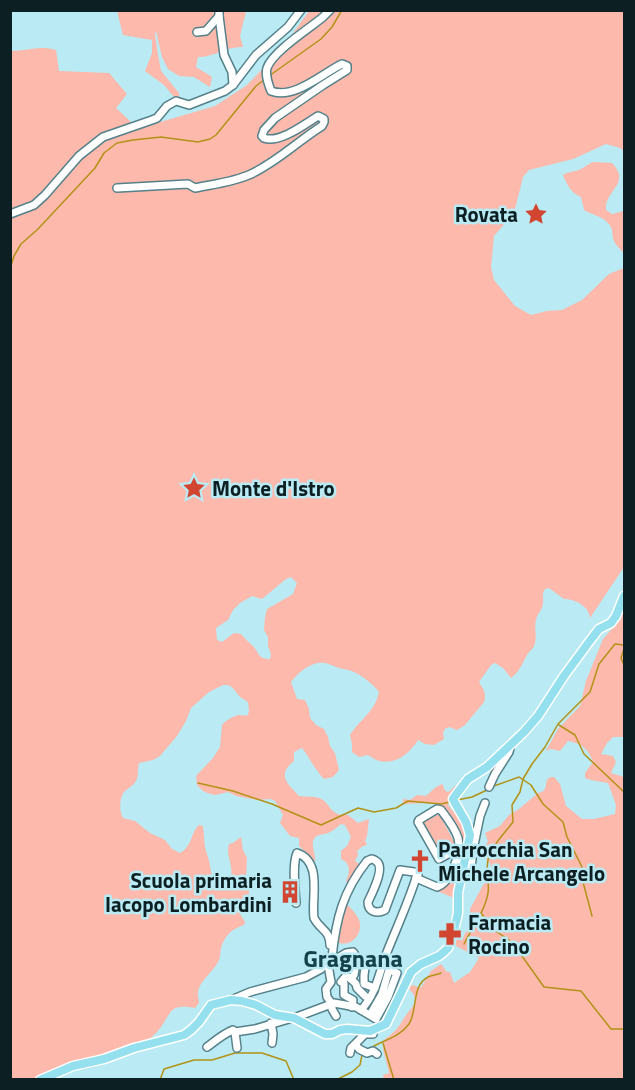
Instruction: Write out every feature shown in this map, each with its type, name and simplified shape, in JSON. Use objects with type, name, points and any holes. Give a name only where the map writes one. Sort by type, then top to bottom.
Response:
[{"type":"main road","points":[[40,1080],[73,1066],[184,1035],[199,1022],[211,1005],[231,1000],[242,1000],[275,1015],[292,1018],[325,1034],[347,1029],[370,1031],[386,1024],[411,972],[439,956],[447,948],[458,913],[458,893],[470,841],[469,829],[454,801],[457,791],[468,779],[482,771],[538,716],[599,629],[611,623],[624,596]]},
{"type":"street","points":[[10,214],[34,205],[80,156],[103,137],[157,118],[167,106],[176,101],[189,105],[225,91],[256,55],[288,27],[301,10]]},
{"type":"street","points":[[117,188],[188,184],[195,188],[234,180],[250,175],[265,166],[322,126],[324,119],[318,116],[290,133],[268,140],[262,136],[274,118],[347,70],[342,64],[294,90],[274,93],[269,85],[267,70],[271,59],[330,10]]},
{"type":"street","points":[[219,13],[224,54],[232,72],[232,85]]},
{"type":"street","points":[[196,32],[206,31],[219,13]]},
{"type":"street","points":[[489,787],[509,752],[511,744]]},
{"type":"street","points":[[467,854],[470,856],[469,871],[480,816],[486,803]]},
{"type":"street","points":[[416,878],[437,887],[443,885],[453,868],[459,848],[457,834],[441,810],[437,809],[418,821],[439,860],[459,848]]},
{"type":"street","points":[[296,903],[295,854],[297,853],[306,857],[313,867],[314,914],[316,922],[330,937],[328,962],[331,981],[326,989],[327,998],[336,1016]]},
{"type":"street","points":[[231,1000],[250,992],[306,977],[321,969],[332,957],[341,906],[367,861],[375,859],[380,869],[368,905],[372,911],[377,913],[385,910],[400,870],[414,872],[418,875],[378,983],[368,1003],[361,1010]]},
{"type":"street","points":[[328,962],[346,952],[353,952],[357,958],[383,965]]},
{"type":"street","points":[[351,979],[357,958]]},
{"type":"street","points":[[366,961],[364,984],[375,988]]},
{"type":"street","points":[[207,1047],[233,1030],[235,1032],[255,1029],[334,1003],[353,1003],[363,994],[346,976],[341,982],[344,984],[341,994],[353,1003],[356,1007],[375,1019],[388,997],[397,973],[389,970]]},
{"type":"street","points":[[271,1023],[272,1043]]},
{"type":"street","points":[[358,1047],[365,1034],[372,1034],[386,1024]]},
{"type":"street","points":[[235,1032],[237,1048]]},
{"type":"street","points":[[350,1053],[351,1048],[358,1047],[367,1053],[373,1051],[377,1054]]},
{"type":"shaded area","points":[[117,11],[246,11],[240,36],[243,47],[198,57],[196,67],[212,77],[210,87],[194,77],[179,76],[168,69],[162,57],[156,31],[161,71],[179,93],[180,104],[164,85],[145,71],[152,53],[152,40],[123,35]]},
{"type":"shaded area","points":[[309,11],[624,11],[624,151],[606,144],[573,159],[529,170],[523,177],[514,213],[494,236],[491,267],[494,280],[515,306],[531,315],[562,310],[582,300],[609,274],[624,268],[624,567],[590,618],[587,610],[581,604],[564,599],[549,588],[545,589],[543,605],[535,623],[536,637],[533,648],[517,673],[511,678],[503,668],[495,663],[491,665],[479,682],[485,694],[484,702],[465,725],[457,730],[449,727],[445,729],[444,739],[434,745],[418,740],[408,752],[396,760],[382,762],[368,755],[359,757],[352,752],[350,735],[371,710],[379,692],[368,681],[352,671],[323,663],[310,666],[293,679],[291,682],[297,699],[305,700],[310,718],[324,729],[335,753],[339,770],[333,777],[324,779],[302,748],[294,752],[294,761],[286,771],[286,779],[299,796],[319,798],[333,811],[348,815],[358,823],[369,819],[365,841],[367,844],[357,851],[355,861],[362,866],[350,884],[346,881],[348,866],[341,859],[341,851],[347,846],[351,837],[345,825],[341,824],[314,839],[315,862],[299,846],[299,838],[290,836],[280,823],[283,815],[275,801],[236,796],[228,792],[215,795],[203,791],[197,785],[196,776],[220,747],[222,725],[234,716],[248,715],[249,711],[248,702],[228,685],[209,692],[191,708],[177,736],[160,756],[139,763],[136,781],[122,797],[121,812],[123,818],[135,821],[150,833],[165,840],[172,849],[180,853],[187,847],[196,828],[199,825],[203,826],[205,847],[212,875],[219,883],[229,882],[231,872],[229,844],[241,837],[247,858],[246,878],[249,892],[249,901],[242,906],[240,914],[245,922],[244,925],[225,939],[218,962],[199,989],[199,1003],[195,1008],[174,1009],[151,1038],[36,1079],[11,1080],[11,51],[39,48],[56,50],[59,71],[109,73],[127,94],[116,108],[131,122],[157,123],[215,106],[247,85],[280,51]],"holes":[[[291,577],[297,583],[293,594],[267,609],[264,630],[268,637],[270,659],[261,657],[241,634],[234,633],[222,642],[217,640],[216,628],[228,620],[240,603],[252,596],[262,599]]]},
{"type":"shaded area","points":[[593,162],[612,163],[617,170],[618,182],[609,197],[606,210],[612,214],[624,211],[624,254],[615,243],[609,224],[601,217],[584,210],[581,197],[570,188],[563,175]]},
{"type":"shaded area","points":[[624,611],[624,737],[613,737],[601,754],[613,756],[616,762],[611,773],[624,777],[624,1079],[384,1080],[383,1075],[389,1073],[383,1049],[385,1039],[396,1030],[414,1004],[415,997],[409,989],[410,986],[420,988],[431,971],[441,964],[447,972],[450,972],[454,983],[470,972],[479,958],[452,944],[455,935],[463,938],[474,924],[470,909],[483,885],[492,876],[491,866],[485,858],[485,847],[488,841],[485,833],[500,826],[509,815],[542,792],[550,777],[554,777],[560,784],[566,806],[582,819],[615,814],[616,805],[608,783],[585,778],[585,773],[593,762],[584,748],[568,741],[560,751],[551,749],[546,751],[558,729],[580,706],[586,681],[603,639],[620,620]]},
{"type":"shaded area","points":[[442,784],[447,792],[457,786],[448,805],[460,820],[467,835],[456,899],[433,889],[441,889],[445,886],[456,865],[462,837],[457,824],[444,808],[437,804],[403,804],[403,799],[410,800],[417,795],[426,796]]},
{"type":"shaded area","points":[[439,814],[457,847],[439,857],[420,824]]},
{"type":"shaded area","points":[[345,904],[357,916],[360,928],[354,939],[343,944],[337,939]]},
{"type":"waterway","points":[[269,76],[321,39],[332,27],[342,10]]},
{"type":"waterway","points":[[10,269],[21,244],[95,168],[104,153],[117,143],[161,137],[198,142],[210,139],[216,135],[256,86],[265,79]]},
{"type":"waterway","points":[[464,944],[478,919],[488,893],[489,856],[513,822],[512,805],[520,792],[523,779],[558,724],[590,692],[599,664],[615,644],[624,645]]},
{"type":"waterway","points":[[624,649],[621,658],[624,665]]},
{"type":"waterway","points":[[559,725],[575,735],[584,754],[624,792]]},
{"type":"waterway","points":[[494,786],[519,777],[531,785],[543,804],[563,822],[567,837],[583,869],[583,882],[592,916]]},
{"type":"waterway","points":[[198,783],[233,791],[272,804],[321,825],[358,808],[374,812],[396,808],[408,801],[441,804],[450,802]]},
{"type":"waterway","points":[[457,800],[472,797],[487,790]]},
{"type":"waterway","points":[[481,913],[494,930],[512,942],[544,987],[581,991],[611,1029],[624,1029]]},
{"type":"waterway","points":[[369,1049],[405,1029],[412,1018],[419,986],[428,977],[441,973]]},
{"type":"waterway","points":[[383,1043],[394,1080]]},
{"type":"waterway","points":[[160,1080],[164,1069],[194,1060],[212,1060],[235,1053],[262,1053],[286,1061],[294,1080]]},
{"type":"waterway","points":[[336,1080],[360,1065],[363,1054]]},
{"type":"place","name":"Rovata","points":[[536,214]]},
{"type":"place","name":"Monte d'Istro","points":[[194,488]]},
{"type":"place","name":"Parrocchia San Michele Arcangelo","points":[[420,861]]},
{"type":"place","name":"Scuola primaria Iacopo Lombardini","points":[[290,892]]},
{"type":"place","name":"Farmacia Rocino","points":[[450,934]]},
{"type":"district","name":"Gragnana","points":[[353,958]]}]
